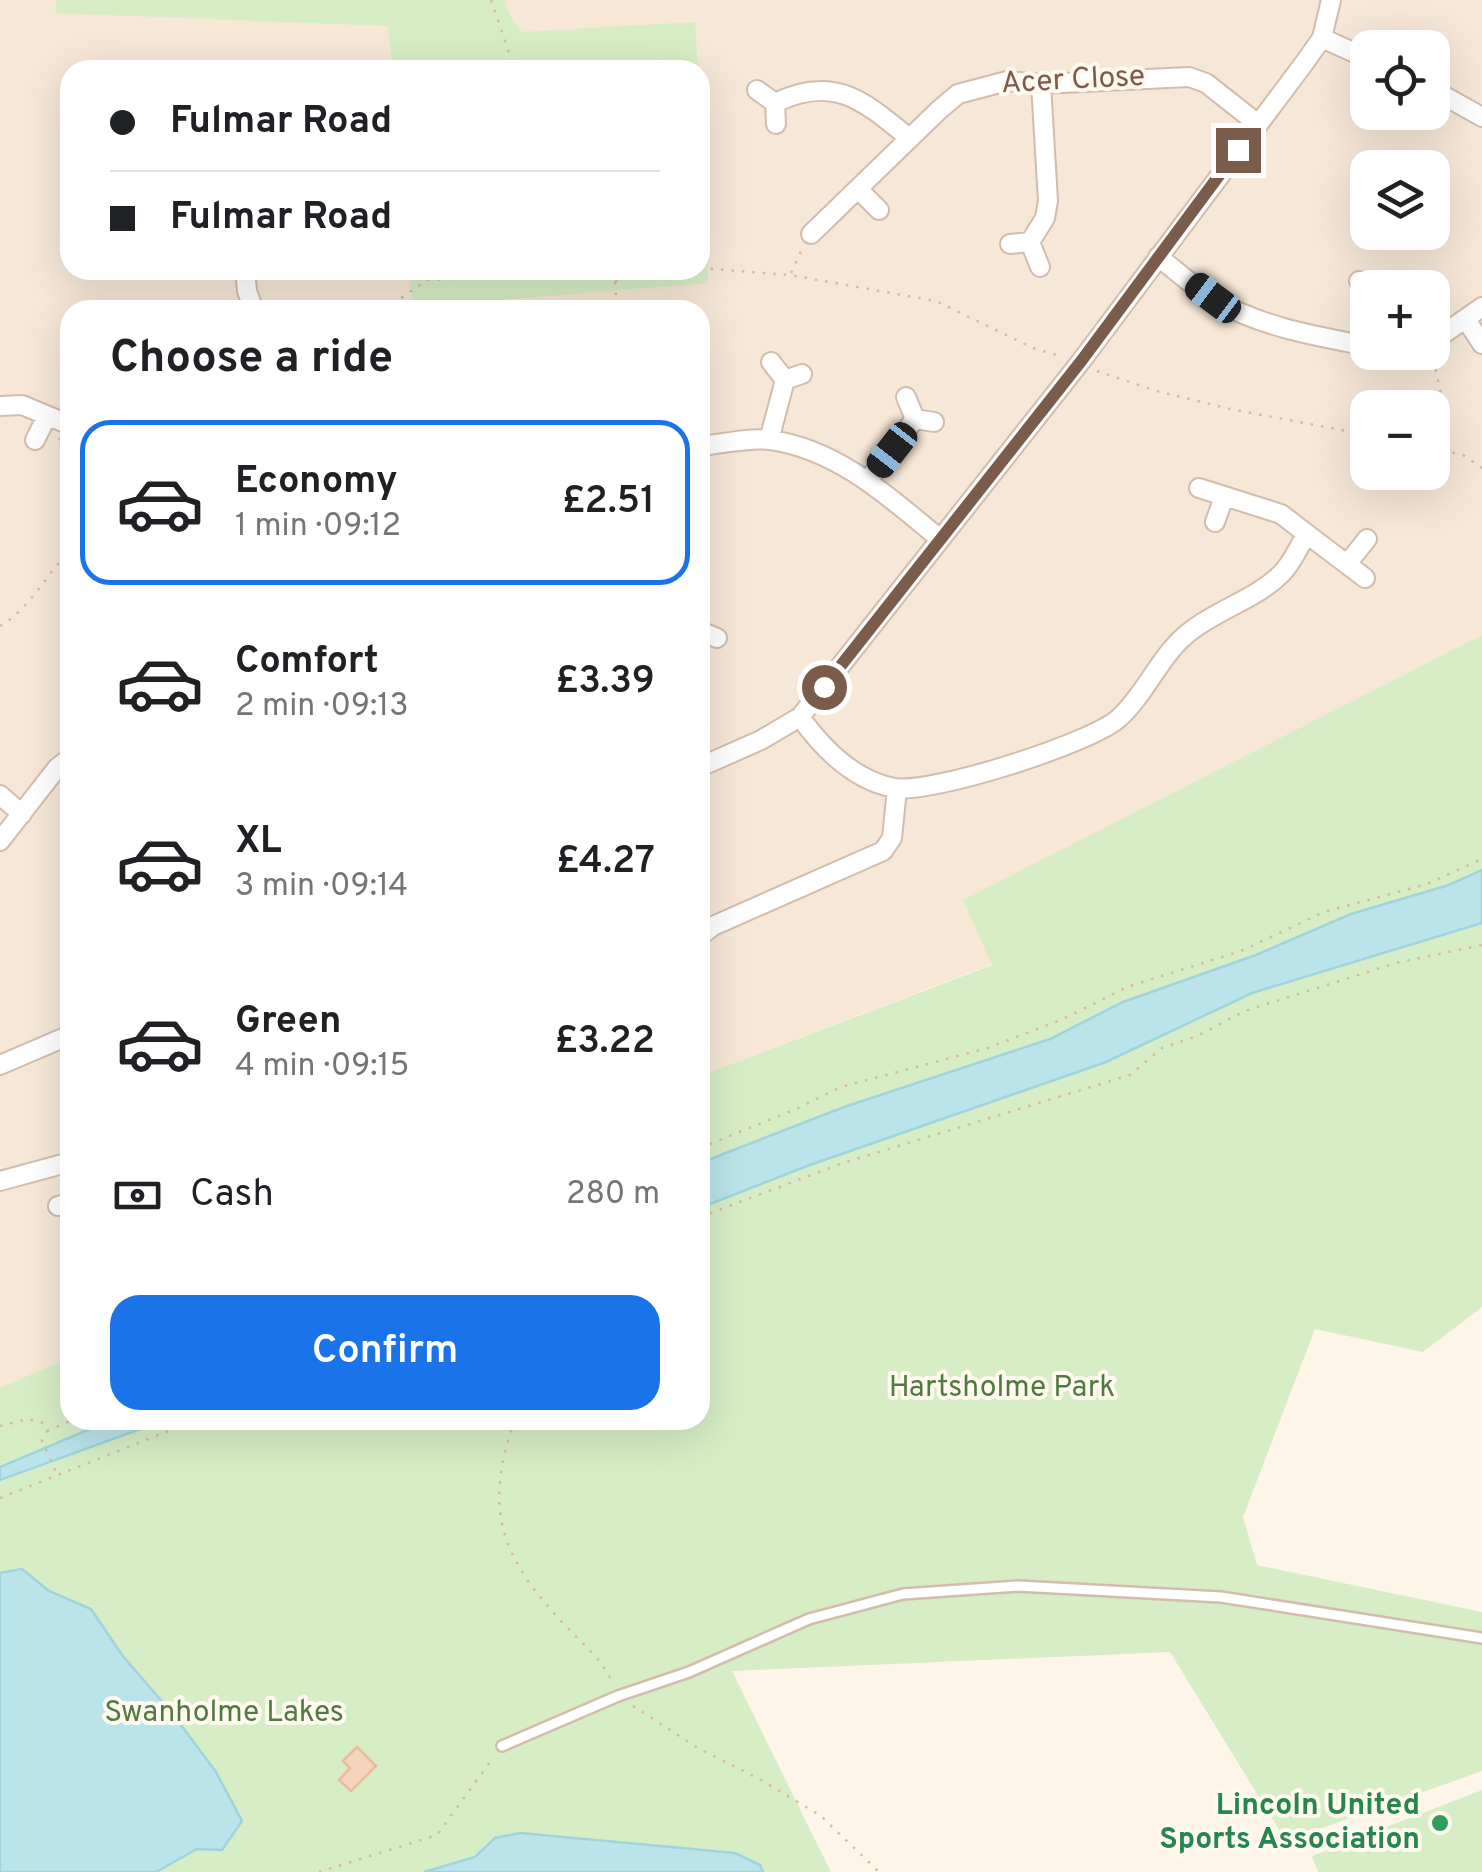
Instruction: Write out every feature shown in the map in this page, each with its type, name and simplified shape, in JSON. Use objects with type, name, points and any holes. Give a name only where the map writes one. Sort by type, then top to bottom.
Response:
[{"type":"street","points":[[710,763],[800,717],[1082,360],[1322,38],[1331,0]]},
{"type":"street","points":[[1322,38],[1350,51]]},
{"type":"street","name":"Acer Close","points":[[811,234],[958,94],[1007,82],[1189,77],[1206,83],[1258,124]]},
{"type":"street","points":[[1030,242],[1045,218],[1048,201],[1041,84]]},
{"type":"street","points":[[757,90],[775,104],[776,124]]},
{"type":"street","points":[[775,104],[796,93],[814,90],[856,96],[909,138]]},
{"type":"street","points":[[1450,98],[1481,113]]},
{"type":"street","points":[[859,190],[880,210]]},
{"type":"street","points":[[1010,244],[1030,242]]},
{"type":"street","points":[[1030,242],[1040,268]]},
{"type":"street","points":[[1158,257],[1213,298],[1245,316],[1272,326],[1350,342]]},
{"type":"street","points":[[1450,331],[1482,308]]},
{"type":"street","points":[[1466,321],[1482,344]]},
{"type":"street","points":[[769,440],[793,377],[771,362]]},
{"type":"street","points":[[868,480],[925,421],[906,397]]},
{"type":"street","points":[[0,406],[22,405],[60,421]]},
{"type":"street","points":[[35,440],[47,416]]},
{"type":"street","points":[[710,445],[769,440],[810,451],[868,480],[940,540]]},
{"type":"street","points":[[1199,488],[1280,514],[1365,578]]},
{"type":"street","points":[[1216,522],[1224,497]]},
{"type":"street","points":[[800,717],[819,744],[842,764],[897,789],[936,784],[1083,740],[1120,718],[1189,631],[1282,573],[1307,534]]},
{"type":"street","points":[[1347,564],[1367,539]]},
{"type":"street","points":[[0,841],[60,766]]},
{"type":"street","points":[[710,928],[882,851],[892,838],[897,789]]},
{"type":"street","points":[[0,794],[22,814]]},
{"type":"street","points":[[0,1065],[60,1039]]},
{"type":"street","points":[[0,1181],[60,1165]]},
{"type":"lane","points":[[502,1746],[618,1696],[689,1672],[809,1619],[902,1594],[1018,1586],[1221,1597],[1482,1638]]},
{"type":"path","points":[[491,0],[512,60]]},
{"type":"path","points":[[790,275],[811,234]]},
{"type":"path","points":[[710,269],[790,275],[936,301],[1033,348],[1082,360],[1100,373],[1230,409],[1350,432]]},
{"type":"path","points":[[398,300],[427,280]]},
{"type":"path","points":[[609,280],[621,280]]},
{"type":"path","points":[[615,282],[617,300]]},
{"type":"path","points":[[1450,451],[1482,468]]},
{"type":"path","points":[[0,626],[32,597],[60,561]]},
{"type":"path","points":[[710,1144],[841,1087],[988,1048],[1063,1019],[1127,988],[1241,951],[1324,912],[1427,884],[1482,859]]},
{"type":"path","points":[[710,1213],[844,1163],[1130,1075],[1162,1048],[1198,1036],[1245,1011],[1396,964],[1482,945]]},
{"type":"path","points":[[0,1426],[28,1419],[44,1423],[47,1432]]},
{"type":"path","points":[[57,1473],[42,1441],[47,1432],[60,1426]]},
{"type":"path","points":[[0,1498],[170,1430]]},
{"type":"path","points":[[512,1430],[501,1459],[498,1516],[518,1568],[560,1620],[605,1666],[618,1696],[698,1748],[821,1816],[879,1872]]},
{"type":"path","points":[[319,1872],[437,1835],[502,1746]]},
{"type":"shaded area","points":[[0,0],[1482,0],[1482,635],[964,900],[992,964],[710,1072],[710,300],[60,300],[60,1361],[0,1388]]},
{"type":"green space","points":[[57,0],[505,0],[509,14],[522,32],[695,22],[697,60],[392,60],[388,26],[55,13]]},
{"type":"green space","points":[[411,280],[708,280],[708,283],[499,300],[412,300]]},
{"type":"green space","points":[[1482,635],[1482,870],[1449,885],[1351,914],[1256,955],[1123,1002],[1050,1039],[844,1107],[710,1159],[710,1072],[992,965],[963,900]]},
{"type":"green space","name":"Hartsholme Park","points":[[1482,923],[1482,1307],[1423,1352],[1315,1329],[1243,1517],[1257,1565],[1482,1612],[1482,1771],[1286,1841],[1170,1652],[732,1671],[831,1872],[0,1872],[0,1480],[138,1430],[710,1430],[710,1204],[807,1166],[1106,1062],[1252,993]]},
{"type":"green space","points":[[60,1361],[60,1430],[87,1430],[0,1467],[0,1388]]},
{"type":"green space","name":"Lincoln United Sports Association","points":[[1482,1790],[1482,1872],[1318,1872],[1312,1856]]},
{"type":"water","points":[[1482,870],[1482,923],[1252,993],[1106,1062],[807,1166],[710,1204],[710,1159],[844,1107],[1050,1039],[1123,1002],[1256,955],[1351,914],[1449,885]]},
{"type":"water","points":[[87,1430],[138,1430],[0,1480],[0,1467]]},
{"type":"water","points":[[22,1569],[49,1591],[91,1609],[122,1655],[216,1772],[242,1821],[222,1850],[197,1849],[156,1872],[0,1872],[0,1573]]},
{"type":"water","points":[[520,1833],[735,1853],[760,1865],[763,1872],[424,1872],[475,1857],[495,1838]]},
{"type":"building","points":[[357,1747],[376,1766],[351,1791],[339,1780],[350,1768],[343,1761]]},
{"type":"place","name":"Lincoln United Sports Association","points":[[1440,1823]]},
{"type":"route","points":[[824,687],[1082,360],[1238,150]]},
{"type":"park label","name":"Swanholme Lakes","points":[[224,1713]]}]
